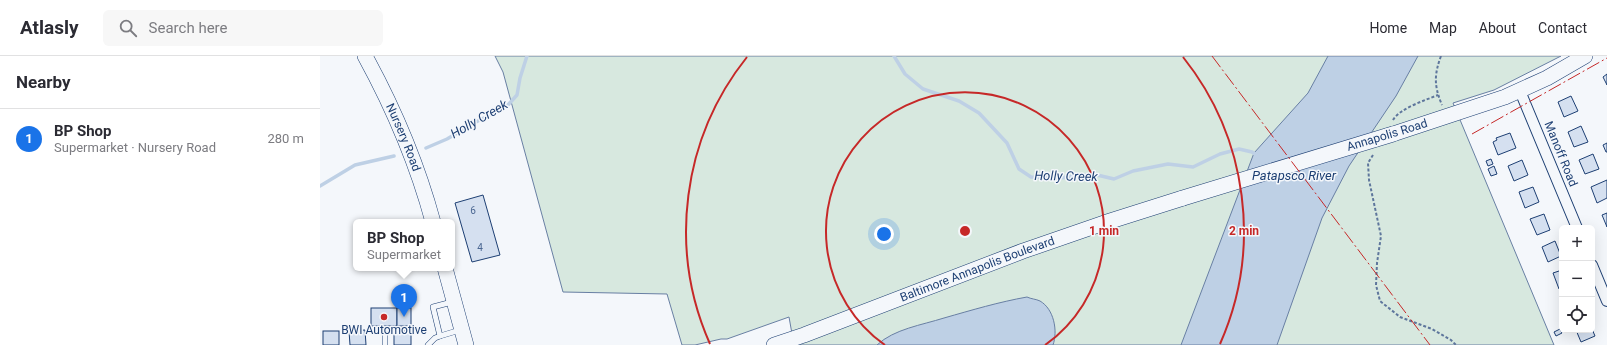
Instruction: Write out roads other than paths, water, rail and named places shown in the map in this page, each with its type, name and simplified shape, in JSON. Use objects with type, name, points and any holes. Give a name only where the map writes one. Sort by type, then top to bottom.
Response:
[{"type":"main road","name":"Nursery Road","points":[[365,56],[390,104],[408,144],[432,219]]},
{"type":"main road","name":"Annapolis Road","points":[[1183,198],[1392,128],[1447,117],[1520,91],[1547,78],[1585,56]]},
{"type":"main road","name":"Baltimore Annapolis Boulevard","points":[[774,345],[1023,251],[1183,198]]},
{"type":"main road","points":[[446,271],[466,345]]},
{"type":"street","name":"Manoff Road","points":[[1520,91],[1576,225]]},
{"type":"street","points":[[1595,272],[1607,301]]},
{"type":"lane","points":[[440,336],[433,307],[454,301]]},
{"type":"lane","points":[[428,345],[435,338],[462,330]]},
{"type":"lane","points":[[385,334],[385,345]]},
{"type":"water","name":"Patapsco River","points":[[1328,56],[1418,56],[1396,96],[1349,166],[1322,218],[1277,345],[1181,345],[1254,153],[1308,93]]},
{"type":"water","points":[[1027,297],[1040,301],[1049,309],[1055,327],[1053,345],[877,345],[892,335],[909,328],[986,306]]},
{"type":"waterway","name":"Holly Creek","points":[[426,148],[447,139],[507,106],[517,95],[520,78],[527,56]]},
{"type":"waterway","name":"Holly Creek","points":[[894,56],[905,74],[923,89],[959,101],[979,113],[1007,143],[1019,169],[1031,177],[1060,178],[1093,174],[1114,179],[1133,171],[1168,164],[1193,167],[1220,154],[1239,149],[1252,152],[1258,156]]},
{"type":"waterway","name":"Holly Creek","points":[[320,186],[355,165],[394,156]]},
{"type":"place","name":"BWI Automotive","points":[[384,317]]},
{"type":"place","name":"BP Shop","points":[[404,317]]}]
